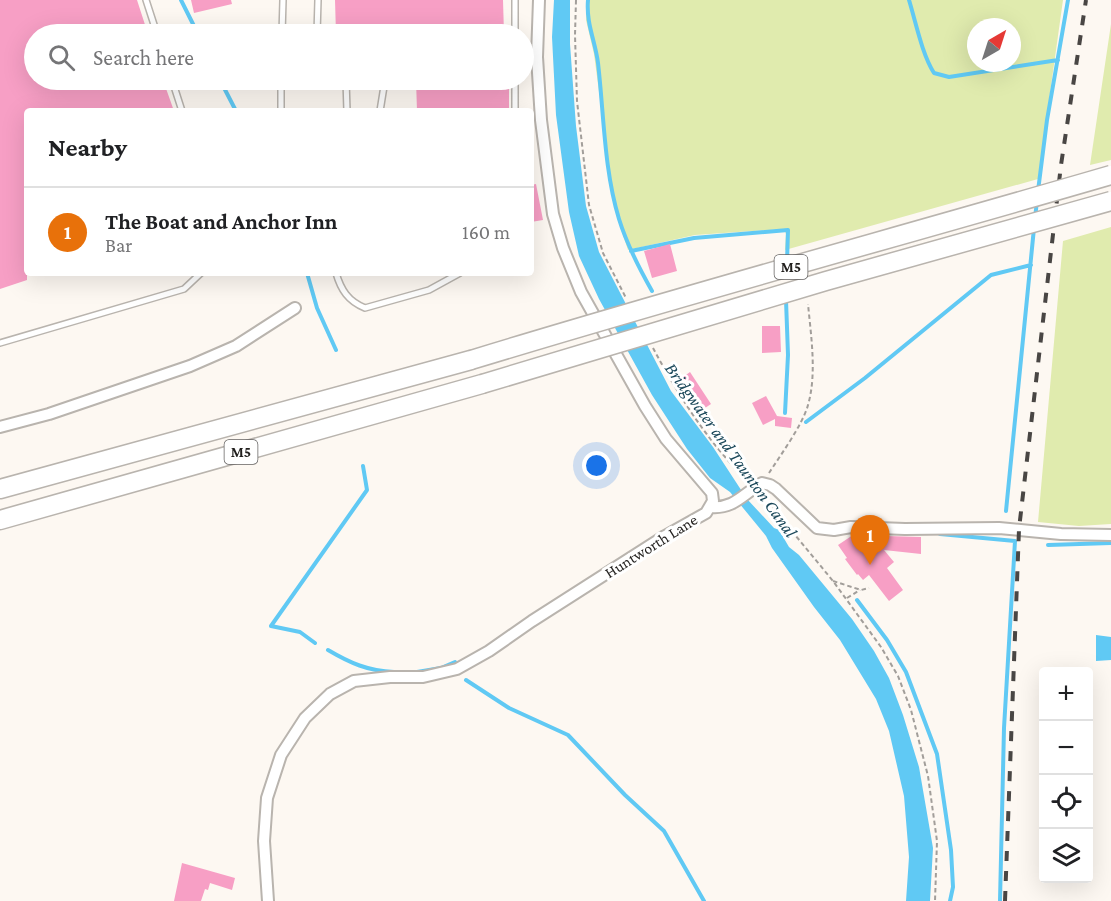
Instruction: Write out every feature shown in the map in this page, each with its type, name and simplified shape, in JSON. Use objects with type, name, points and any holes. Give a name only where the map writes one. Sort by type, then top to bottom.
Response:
[{"type":"highway","name":"M5","points":[[0,489],[471,360],[648,306],[825,258],[1111,175]]},
{"type":"highway","name":"M5","points":[[0,520],[482,384],[826,281],[1111,201]]},
{"type":"street","name":"Huntworth Lane","points":[[268,901],[264,841],[267,798],[281,755],[304,718],[330,694],[354,681],[390,676],[423,677],[457,669],[706,513],[711,507],[712,493],[666,439],[621,365],[581,292],[563,248],[553,214],[541,120],[537,57],[539,0]]},
{"type":"street","points":[[0,427],[49,414],[189,366],[236,346],[295,308]]},
{"type":"street","points":[[711,507],[730,506],[758,485],[770,485],[817,528],[834,530],[851,527],[999,528],[1061,534],[1111,535]]},
{"type":"lane","points":[[146,0],[154,24]]},
{"type":"lane","points":[[282,24],[283,0]]},
{"type":"lane","points":[[317,24],[318,0]]},
{"type":"lane","points":[[515,0],[515,24]]},
{"type":"lane","points":[[175,90],[181,108]]},
{"type":"lane","points":[[281,90],[281,108]]},
{"type":"lane","points":[[346,90],[347,108]]},
{"type":"lane","points":[[380,108],[383,90]]},
{"type":"lane","points":[[515,90],[515,108]]},
{"type":"lane","points":[[0,343],[184,290],[198,276]]},
{"type":"lane","points":[[337,276],[346,296],[365,308],[429,290],[455,276]]},
{"type":"path","points":[[576,0],[577,101],[590,205],[603,252],[627,301]]},
{"type":"path","points":[[758,485],[807,408],[812,368],[808,304]]},
{"type":"path","points":[[648,340],[670,379],[730,464],[758,485],[846,598],[898,675],[911,710],[928,776],[937,841],[935,901]]},
{"type":"path","points":[[833,581],[860,590]]},
{"type":"path","points":[[846,598],[869,588]]},
{"type":"green space","points":[[587,0],[1063,0],[1038,179],[785,250],[784,229],[695,235],[628,250],[617,217],[612,190],[594,54],[586,20]]},
{"type":"green space","points":[[1111,24],[1111,160],[1090,165]]},
{"type":"green space","points":[[1111,227],[1111,524],[1079,526],[1038,522],[1063,241]]},
{"type":"water","points":[[554,0],[570,0],[570,44],[576,126],[586,206],[599,252],[671,391],[713,447],[747,499],[774,528],[779,530],[789,547],[799,555],[852,619],[889,678],[919,767],[933,848],[930,901],[906,901],[909,857],[904,796],[889,731],[876,699],[840,640],[772,548],[766,536],[730,492],[710,478],[687,449],[652,395],[599,299],[579,256],[569,212],[556,115],[552,37]]},
{"type":"water","points":[[1096,635],[1111,637],[1111,660],[1096,661]]},
{"type":"building","points":[[0,0],[137,0],[145,24],[24,24],[24,90],[167,90],[173,108],[24,108],[24,276],[27,276],[27,280],[0,289]]},
{"type":"building","points":[[191,0],[231,0],[232,4],[194,13]]},
{"type":"building","points":[[335,0],[503,0],[504,24],[336,24]]},
{"type":"building","points":[[416,90],[509,90],[509,108],[417,108]]},
{"type":"building","points":[[534,184],[536,184],[543,220],[534,222]]},
{"type":"building","points":[[670,244],[677,271],[652,278],[644,251]]},
{"type":"building","points":[[762,326],[780,326],[781,352],[762,353]]},
{"type":"building","points":[[690,372],[711,404],[699,412],[679,380]]},
{"type":"building","points":[[766,396],[777,416],[792,418],[791,428],[775,426],[775,419],[763,425],[752,403]]},
{"type":"building","points":[[853,535],[921,537],[921,554],[884,550],[894,562],[887,568],[903,590],[889,601],[869,575],[863,580],[845,559],[847,558],[838,545]]},
{"type":"building","points":[[182,863],[235,878],[232,890],[210,883],[201,901],[174,901]]},
{"type":"waterway","points":[[181,0],[193,24]]},
{"type":"waterway","points":[[588,0],[588,17],[598,63],[607,162],[614,200],[622,229],[652,291]]},
{"type":"waterway","points":[[909,0],[923,48],[934,73],[949,77],[1058,60]]},
{"type":"waterway","points":[[1038,191],[1047,120],[1068,0]]},
{"type":"waterway","points":[[225,90],[234,108]]},
{"type":"waterway","points":[[1035,218],[1037,201]]},
{"type":"waterway","points":[[1006,511],[1034,228]]},
{"type":"waterway","points":[[631,251],[694,238],[788,230],[787,262]]},
{"type":"waterway","points":[[806,422],[865,378],[991,275],[1031,265]]},
{"type":"waterway","points":[[308,276],[317,308],[336,350]]},
{"type":"waterway","points":[[785,413],[788,355],[786,300]]},
{"type":"waterway","points":[[315,643],[300,632],[271,626],[367,490],[363,466]]},
{"type":"waterway","points":[[940,534],[1015,541],[1004,728],[1000,901]]},
{"type":"waterway","points":[[1048,545],[1111,543]]},
{"type":"waterway","points":[[857,600],[887,640],[906,672],[937,754],[951,850],[953,887],[950,901]]},
{"type":"waterway","points":[[328,650],[360,666],[394,672]]},
{"type":"waterway","points":[[417,672],[441,668],[455,662]]},
{"type":"waterway","points":[[466,680],[509,708],[568,735],[625,795],[664,831],[704,901]]},
{"type":"railway","points":[[1005,901],[1019,529],[1061,165],[1086,0]]},
{"type":"place","name":"The Boat and Anchor Inn","points":[[870,565]]},
{"type":"water label","name":"Bridgwater and Taunton Canal","points":[[731,450]]}]
